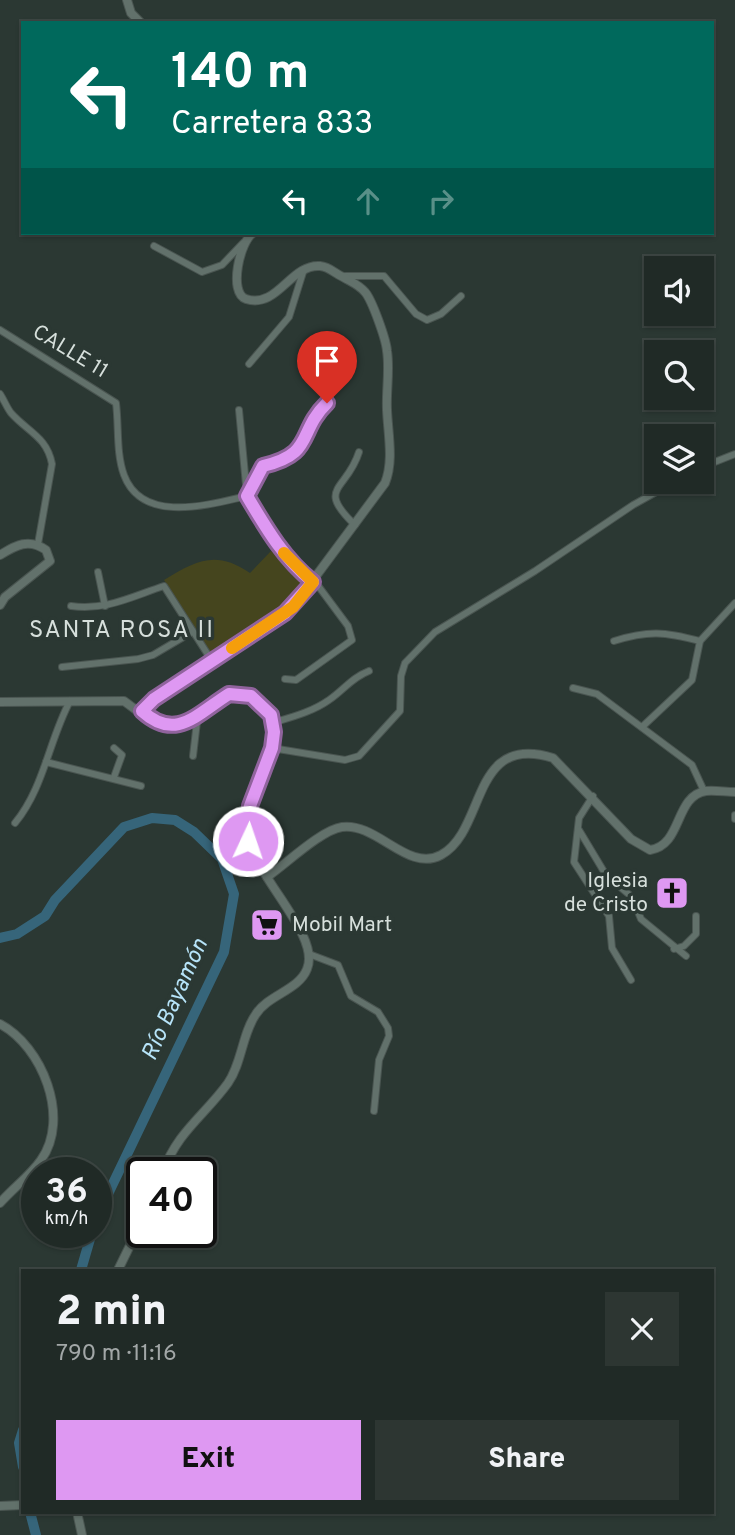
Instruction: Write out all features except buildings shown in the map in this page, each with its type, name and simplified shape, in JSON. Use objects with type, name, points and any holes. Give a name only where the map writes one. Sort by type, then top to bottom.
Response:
[{"type":"street","points":[[128,4],[134,21]]},
{"type":"street","points":[[128,4],[140,21]]},
{"type":"street","points":[[154,246],[202,272],[222,265],[251,235]]},
{"type":"street","points":[[142,711],[154,699],[285,613],[313,582],[355,525],[385,483],[390,467],[387,351],[367,294],[357,284],[326,267],[304,269],[270,296],[247,300],[237,290],[243,243]]},
{"type":"street","points":[[248,365],[289,317],[304,269]]},
{"type":"street","points":[[339,276],[384,276],[416,314],[427,320],[441,314],[461,296]]},
{"type":"street","name":"CALLE 11","points":[[0,330],[117,403],[124,474],[135,493],[143,500],[168,507],[214,503],[247,496]]},
{"type":"street","points":[[0,394],[11,413],[46,443],[50,454],[52,464],[37,544]]},
{"type":"street","points":[[247,496],[263,466],[285,461],[297,450],[307,436],[313,416],[327,403]]},
{"type":"street","points":[[239,410],[247,496],[282,551],[313,582],[348,626],[352,639],[296,680],[285,680]]},
{"type":"street","points":[[355,525],[339,509],[334,497],[337,488],[354,467],[359,452]]},
{"type":"street","points":[[714,462],[735,454]]},
{"type":"street","points":[[272,748],[345,760],[359,756],[400,710],[401,676],[405,663],[435,632],[653,494]]},
{"type":"street","points":[[0,555],[20,544],[37,544],[46,550],[50,561],[0,605]]},
{"type":"street","points":[[97,572],[105,606]]},
{"type":"street","points":[[71,606],[105,606],[130,600],[164,586],[212,662]]},
{"type":"street","points":[[642,727],[692,680],[700,641],[735,603]]},
{"type":"street","points":[[62,667],[153,655],[192,632]]},
{"type":"street","points":[[614,641],[640,633],[662,632],[700,641]]},
{"type":"street","points":[[272,723],[302,714],[330,700],[352,678],[369,671]]},
{"type":"street","points":[[573,688],[597,694],[617,712],[642,727],[692,765],[704,791]]},
{"type":"street","points":[[0,702],[124,701],[142,711],[155,723],[168,727],[183,723],[229,694],[238,693],[251,696],[271,715],[272,748],[250,806],[248,841],[297,925],[309,954],[308,967],[302,978],[268,1000],[255,1015],[229,1082],[179,1139],[170,1157]]},
{"type":"street","points":[[15,822],[25,810],[46,762],[56,729],[70,701]]},
{"type":"street","points":[[193,756],[198,713]]},
{"type":"street","points":[[114,748],[122,755],[114,777]]},
{"type":"street","points":[[267,877],[327,833],[342,827],[370,832],[414,857],[428,859],[442,855],[458,839],[486,778],[498,766],[520,756],[541,754],[553,758],[593,796],[631,839],[650,850],[669,840],[685,807],[704,791],[735,792]]},
{"type":"street","points":[[46,762],[114,777],[141,786]]},
{"type":"street","points":[[593,796],[579,818],[574,862],[609,916],[612,948],[631,979]]},
{"type":"street","points":[[579,830],[606,875],[632,897],[641,919],[659,932],[674,949],[686,956]]},
{"type":"street","points":[[258,861],[284,864]]},
{"type":"street","points":[[276,891],[284,864]]},
{"type":"street","points":[[674,949],[684,946],[695,934],[696,915]]},
{"type":"street","points":[[309,954],[338,965],[351,996],[378,1012],[388,1028],[389,1036],[379,1060],[374,1111]]},
{"type":"street","points":[[0,1024],[31,1051],[46,1079],[52,1111],[47,1149],[42,1160],[0,1203]]},
{"type":"street","points":[[118,1269],[129,1248]]},
{"type":"street","points":[[0,1506],[21,1505]]},
{"type":"street","points":[[77,1514],[82,1535]]},
{"type":"shaded area","points":[[271,551],[307,582],[285,608],[211,655],[164,580],[207,560],[227,562],[250,573]]},
{"type":"waterway","name":"Río Bayamón","points":[[0,938],[17,934],[45,916],[55,900],[124,827],[152,818],[175,820],[194,832],[222,859],[234,894],[224,952],[112,1186]]},
{"type":"waterway","name":"Río Bayamón","points":[[81,1269],[87,1248]]},
{"type":"waterway","name":"Río Bayamón","points":[[21,1436],[21,1455]]},
{"type":"waterway","name":"Río Bayamón","points":[[31,1514],[36,1535]]},
{"type":"slow traffic","points":[[232,648],[293,607],[313,582],[284,553]]},
{"type":"place","name":"Iglesia de Cristo","points":[[672,893]]},
{"type":"place","name":"Mobil Mart","points":[[267,925]]},
{"type":"district","name":"SANTA ROSA II","points":[[122,631]]},
{"type":"route","points":[[248,841],[250,806],[272,748],[274,732],[271,715],[251,696],[238,693],[229,694],[176,726],[168,727],[155,723],[142,711],[154,699],[293,607],[313,582],[290,561],[247,496],[263,466],[285,461],[297,450],[307,436],[313,416],[327,403]]}]
